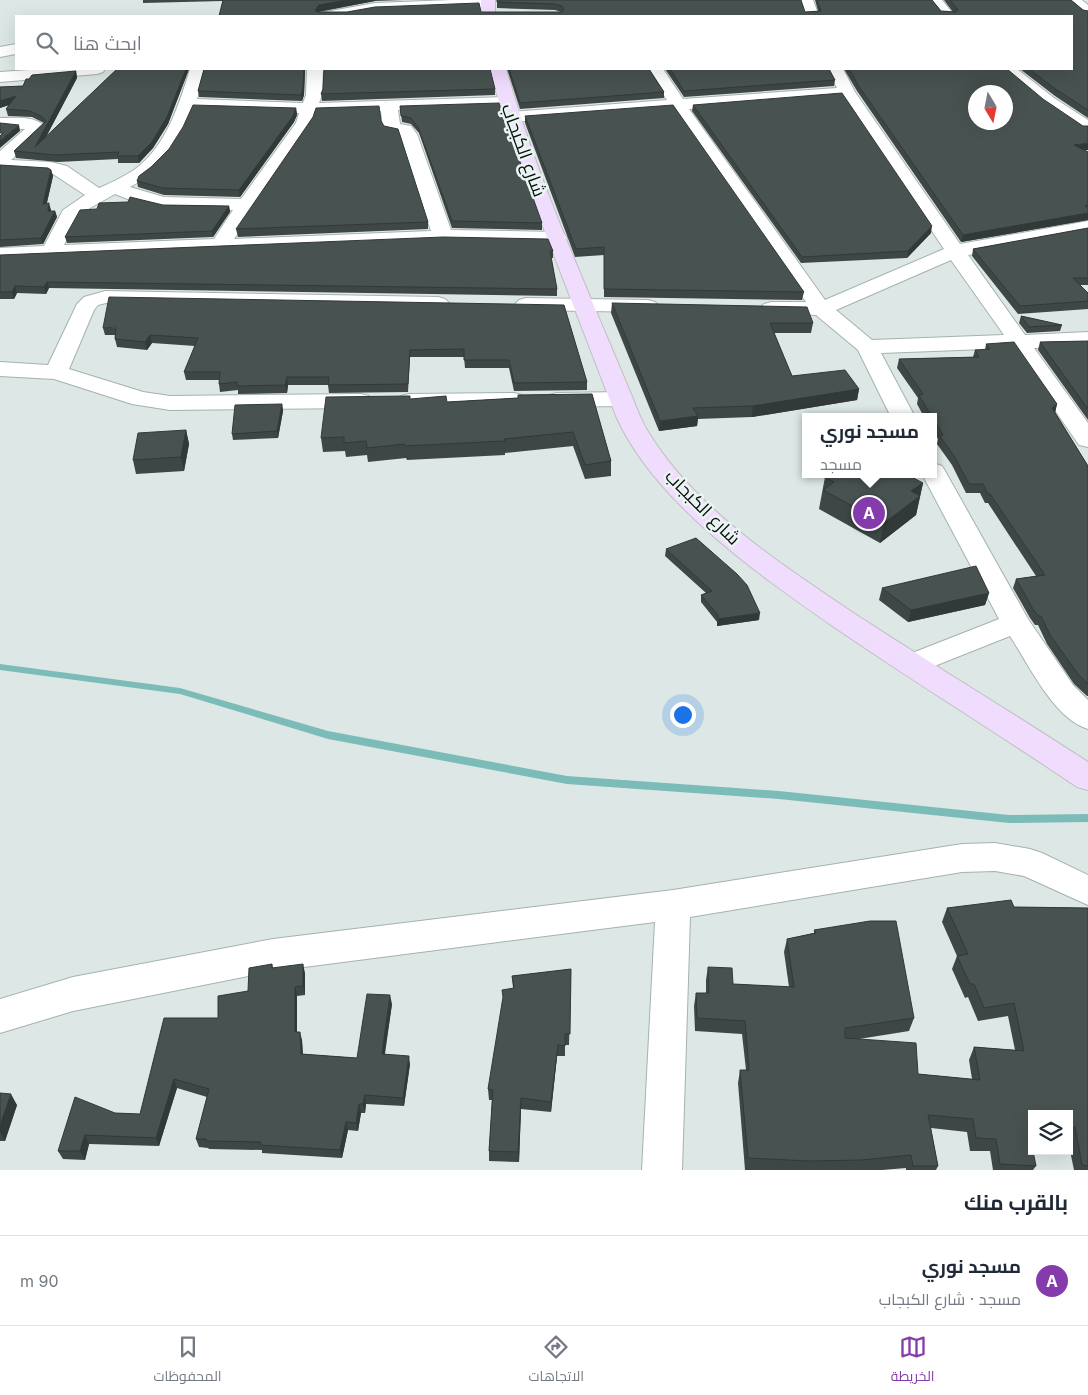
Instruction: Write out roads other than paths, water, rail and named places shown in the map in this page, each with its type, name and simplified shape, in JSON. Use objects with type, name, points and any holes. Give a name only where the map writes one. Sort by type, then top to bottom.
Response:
[{"type":"main road","name":"شارع الكبجاب","points":[[498,70],[508,109],[621,398],[636,432],[676,485],[720,528],[768,568],[1083,775]]},
{"type":"street","points":[[806,0],[812,15]]},
{"type":"street","points":[[935,0],[947,15]]},
{"type":"street","points":[[1073,0],[1088,12]]},
{"type":"street","points":[[329,15],[377,3],[488,8],[504,15]]},
{"type":"street","points":[[1073,18],[1088,17]]},
{"type":"street","points":[[0,52],[15,49]]},
{"type":"street","points":[[0,77],[85,70]]},
{"type":"street","points":[[51,252],[70,214],[85,202],[140,174],[155,160],[173,133],[188,104],[198,70]]},
{"type":"street","points":[[219,246],[304,123],[311,108],[314,95],[315,70]]},
{"type":"street","points":[[656,70],[678,105],[821,309],[867,346],[901,413]]},
{"type":"street","points":[[836,70],[847,92],[1088,440]]},
{"type":"street","points":[[1009,70],[1068,115],[1088,127]]},
{"type":"street","points":[[188,104],[311,108],[389,106],[508,109],[678,105],[847,92]]},
{"type":"street","points":[[389,106],[392,128],[405,130],[407,133],[443,236]]},
{"type":"street","points":[[1068,115],[1088,111]]},
{"type":"street","points":[[0,123],[28,124],[37,128],[0,160]]},
{"type":"street","points":[[0,165],[51,167],[107,192],[158,202],[246,205]]},
{"type":"street","points":[[752,308],[821,309],[956,251],[1088,228]]},
{"type":"street","points":[[0,254],[443,236],[557,238]]},
{"type":"street","points":[[56,372],[84,308],[91,301],[105,297],[454,303]]},
{"type":"street","points":[[504,304],[663,307]]},
{"type":"street","points":[[867,346],[1088,339]]},
{"type":"street","points":[[0,369],[56,372],[140,399],[170,403],[621,398]]},
{"type":"street","points":[[937,478],[1016,623],[1062,693],[1088,718]]},
{"type":"street","points":[[912,664],[1016,623]]},
{"type":"street","points":[[0,1016],[73,994],[273,955],[672,904],[962,858],[996,857],[1030,863],[1088,891]]},
{"type":"street","points":[[662,1170],[672,904]]},
{"type":"waterway","points":[[0,667],[180,691],[328,735],[567,780],[779,795],[1009,819],[1088,818]]},
{"type":"place","name":"مسجد نوري","points":[[869,513]]}]
